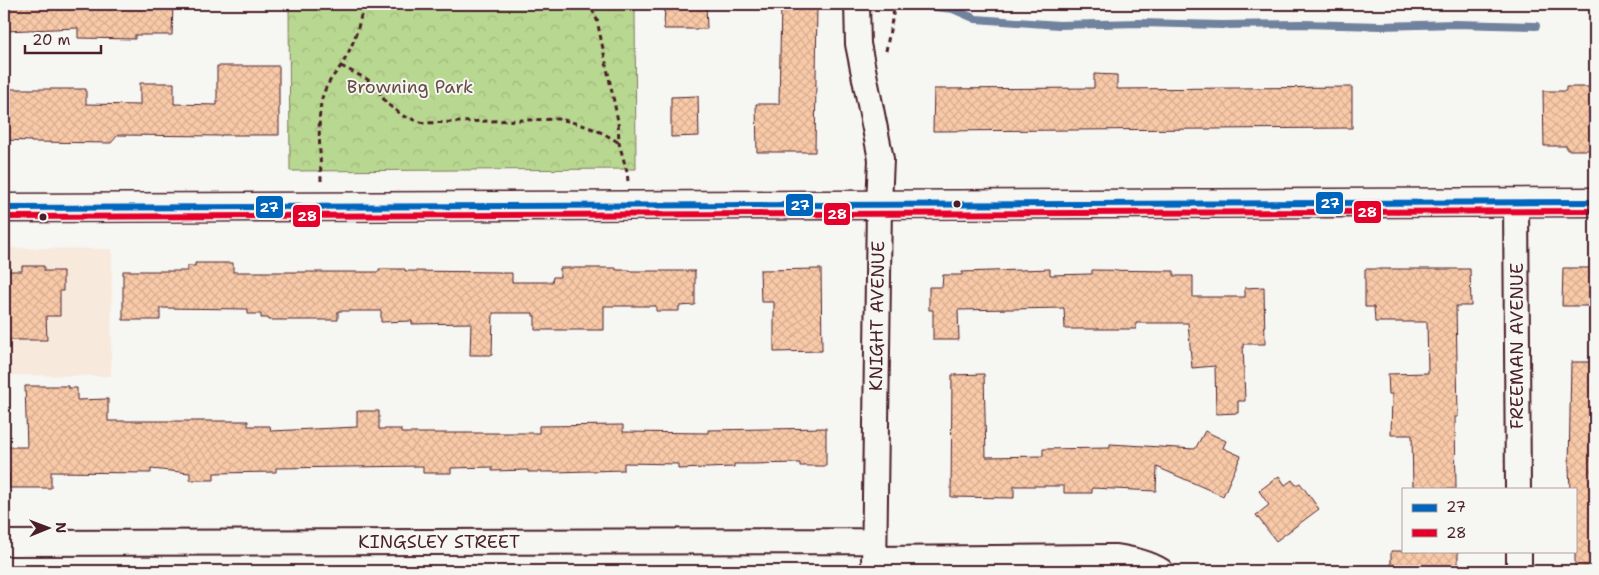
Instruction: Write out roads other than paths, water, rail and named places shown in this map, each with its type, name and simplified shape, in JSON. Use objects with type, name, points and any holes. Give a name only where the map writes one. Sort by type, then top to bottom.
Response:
[{"type":"main road","points":[[4,208],[1595,202]]},
{"type":"street","name":"KNIGHT AVENUE","points":[[856,4],[858,44],[881,159],[874,557]]},
{"type":"street","name":"FREEMAN AVENUE","points":[[1516,202],[1518,488]]},
{"type":"street","name":"KINGSLEY STREET","points":[[4,543],[874,557],[1114,557],[1133,559],[1162,571]]},
{"type":"street","points":[[1519,552],[1519,571]]},
{"type":"waterway","points":[[908,4],[953,9],[976,19],[1059,25],[1139,23],[1536,26]]},
{"type":"park label","name":"Browning Park","points":[[410,87]]}]
